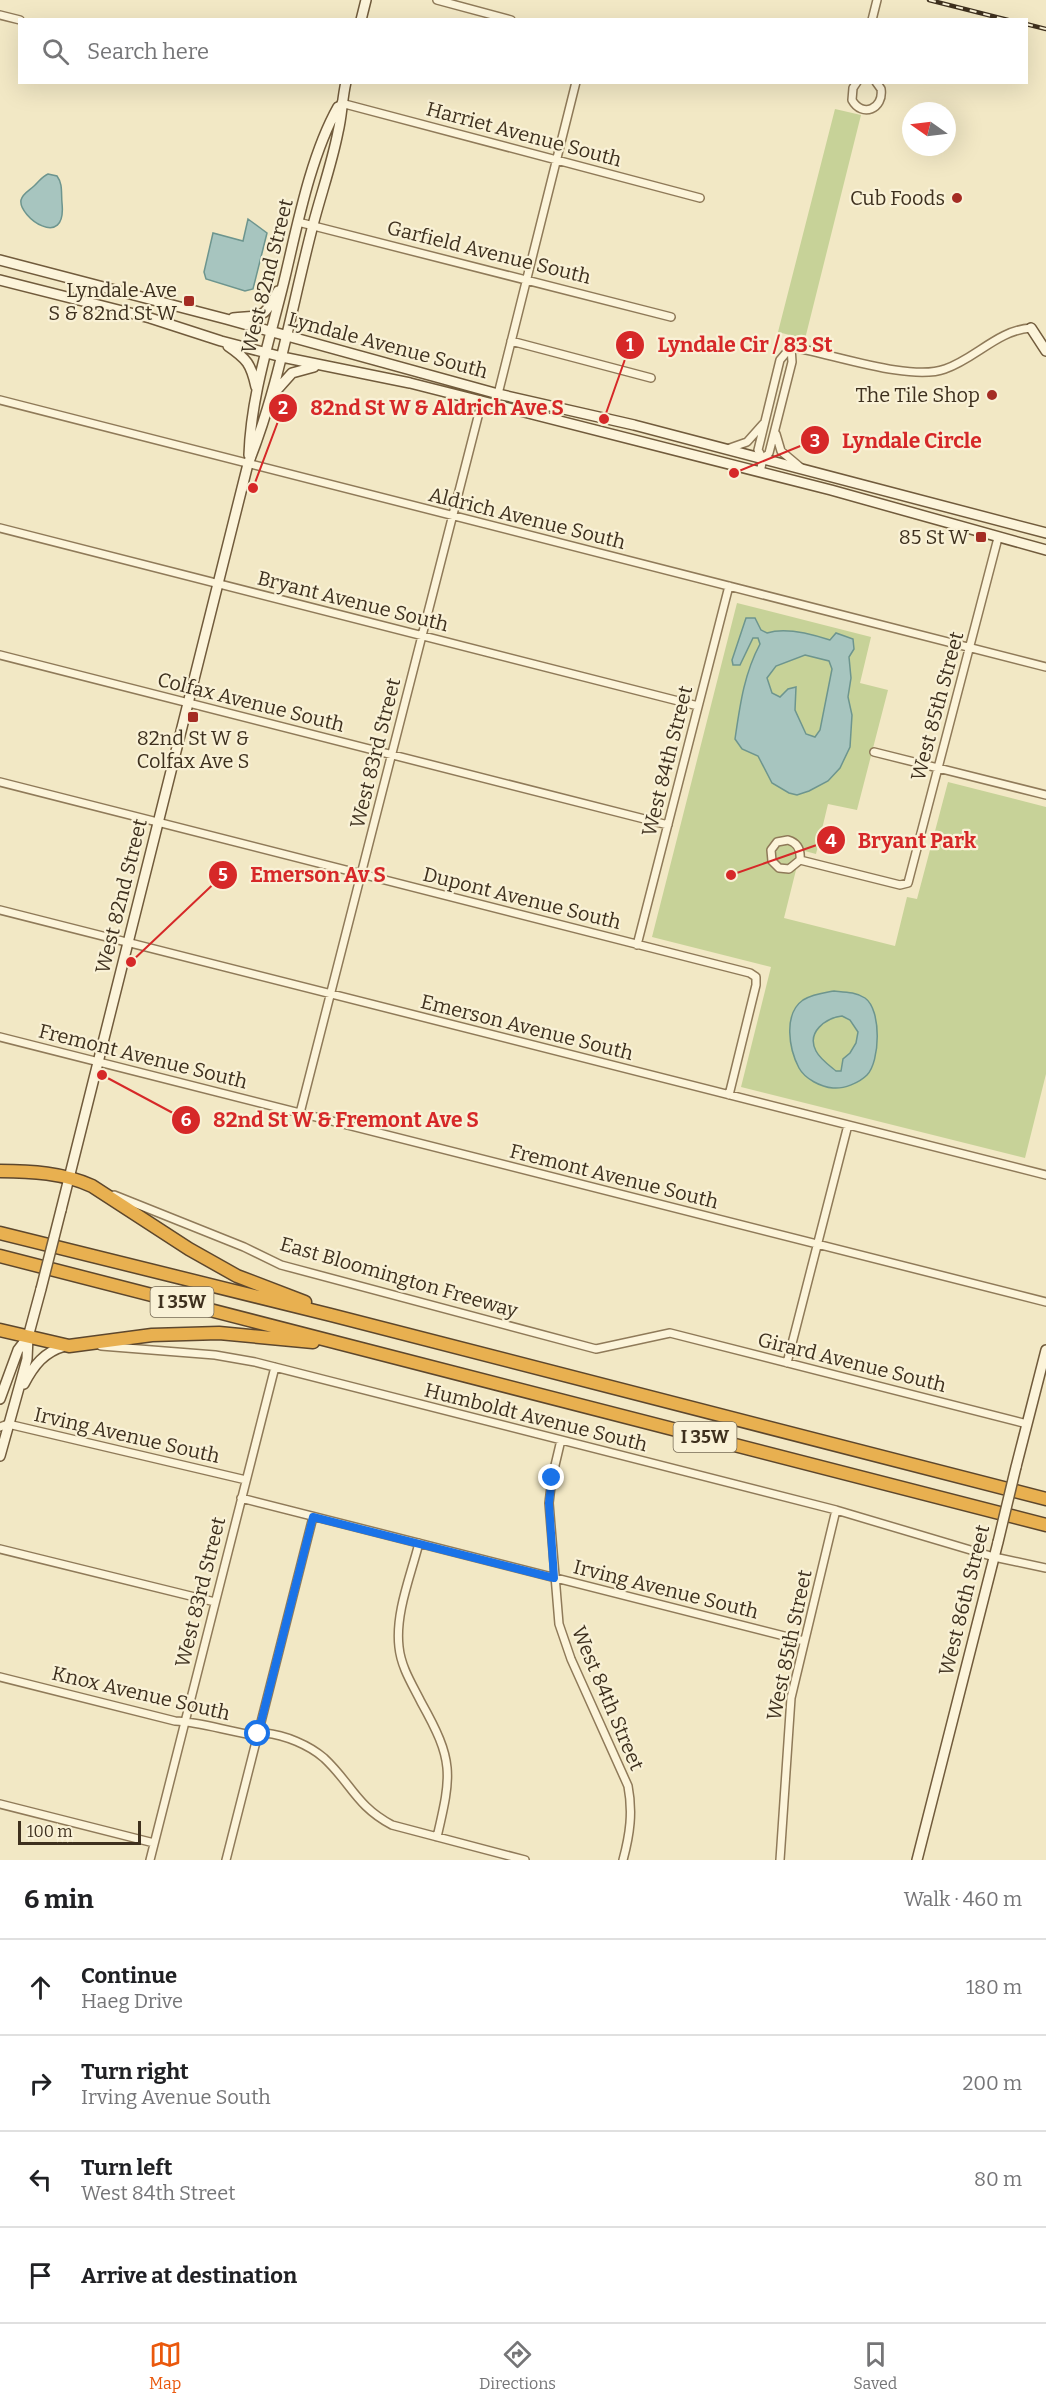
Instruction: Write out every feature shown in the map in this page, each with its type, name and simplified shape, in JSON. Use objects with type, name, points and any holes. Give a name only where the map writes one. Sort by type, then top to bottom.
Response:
[{"type":"highway","points":[[0,1171],[39,1172],[69,1178],[92,1186],[189,1249],[237,1276],[298,1299],[331,1315]]},
{"type":"highway","name":"I 35W","points":[[4,1233],[1046,1499]]},
{"type":"highway","name":"I 35W","points":[[0,1256],[365,1348],[1046,1526]]},
{"type":"highway","points":[[0,1330],[69,1346],[152,1335],[219,1333],[365,1348]]},
{"type":"street","points":[[362,18],[366,0]]},
{"type":"street","points":[[437,0],[504,18]]},
{"type":"street","points":[[872,18],[877,0]]},
{"type":"street","points":[[0,15],[18,20]]},
{"type":"street","name":"West 82nd Street","points":[[0,1456],[4,1426],[14,1405],[27,1359],[28,1338],[218,584],[249,464],[271,399],[313,225],[339,131],[341,103],[346,84]]},
{"type":"street","points":[[498,394],[576,84]]},
{"type":"street","points":[[856,84],[852,100],[855,105],[866,110],[877,106],[881,101],[881,89],[877,84]]},
{"type":"street","name":"West 82nd Street","points":[[249,464],[250,431],[256,391],[298,222],[326,129],[341,103]]},
{"type":"street","name":"Harriet Avenue South","points":[[341,103],[700,198]]},
{"type":"street","name":"Garfield Avenue South","points":[[298,222],[671,317]]},
{"type":"street","name":"Lyndale Avenue South","points":[[0,260],[498,394],[634,425],[1046,533]]},
{"type":"street","points":[[226,319],[254,318],[265,312],[285,278]]},
{"type":"street","name":"Lyndale Avenue South","points":[[0,280],[150,318],[266,353],[319,366],[410,382],[760,472],[1046,550]]},
{"type":"street","points":[[791,347],[903,372],[926,374],[946,369],[1017,329],[1031,328],[1046,351]]},
{"type":"street","points":[[221,341],[245,357],[252,369],[256,391]]},
{"type":"street","points":[[511,341],[651,378]]},
{"type":"street","points":[[763,459],[758,450],[780,360],[791,347]]},
{"type":"street","points":[[760,472],[763,459],[769,453],[792,362],[791,347]]},
{"type":"street","points":[[271,399],[282,382],[292,373],[319,366]]},
{"type":"street","name":"Aldrich Avenue South","points":[[0,400],[1046,667]]},
{"type":"street","name":"West 83rd Street","points":[[300,1113],[482,401]]},
{"type":"street","points":[[724,449],[735,448],[747,442],[766,419]]},
{"type":"street","points":[[775,428],[776,441],[781,451],[804,470]]},
{"type":"street","name":"Bryant Avenue South","points":[[0,528],[698,706]]},
{"type":"street","name":"West 85th Street","points":[[800,860],[900,885],[908,883],[998,538]]},
{"type":"street","name":"West 84th Street","points":[[637,945],[729,586]]},
{"type":"street","name":"Colfax Avenue South","points":[[0,655],[668,825]]},
{"type":"street","points":[[874,752],[1046,795]]},
{"type":"street","name":"Dupont Avenue South","points":[[0,782],[750,974],[756,977],[756,985],[729,1095]]},
{"type":"street","points":[[782,840],[792,841],[799,849],[800,860],[789,869],[779,868],[772,861],[771,850],[782,840]]},
{"type":"street","name":"Emerson Avenue South","points":[[0,910],[1046,1175]]},
{"type":"street","name":"Fremont Avenue South","points":[[0,1037],[1046,1302]]},
{"type":"street","points":[[787,1363],[848,1125]]},
{"type":"street","name":"East Bloomington Freeway","points":[[92,1186],[244,1247],[281,1265],[596,1349],[670,1333]]},
{"type":"street","name":"Girard Avenue South","points":[[670,1333],[1027,1424]]},
{"type":"street","name":"West 82nd Street","points":[[0,1399],[18,1350],[28,1338]]},
{"type":"street","name":"Humboldt Avenue South","points":[[83,1345],[215,1355],[275,1367],[836,1510],[993,1557],[1046,1568]]},
{"type":"street","points":[[14,1405],[36,1362],[55,1349],[69,1346]]},
{"type":"street","name":"West 86th Street","points":[[917,1860],[1046,1350]]},
{"type":"street","name":"West 83rd Street","points":[[150,1860],[275,1367]]},
{"type":"street","name":"Irving Avenue South","points":[[4,1426],[246,1480]]},
{"type":"street","name":"West 84th Street","points":[[561,1440],[549,1503],[559,1624],[564,1642],[628,1786],[632,1804],[631,1822],[623,1860]]},
{"type":"street","name":"Irving Avenue South","points":[[241,1498],[804,1641]]},
{"type":"street","name":"West 85th Street","points":[[780,1860],[791,1698],[836,1510]]},
{"type":"street","points":[[226,1860],[313,1517]]},
{"type":"street","points":[[419,1543],[402,1611],[399,1647],[410,1681],[445,1749],[448,1784],[437,1838]]},
{"type":"street","points":[[0,1549],[215,1602]]},
{"type":"street","name":"Knox Avenue South","points":[[0,1677],[175,1721],[258,1734],[265,1733],[294,1742],[314,1750],[362,1804],[376,1816],[392,1825],[525,1860]]},
{"type":"street","points":[[0,1804],[154,1843]]},
{"type":"green space","points":[[835,109],[861,115],[805,339],[778,332]]},
{"type":"green space","points":[[737,603],[871,637],[860,683],[888,690],[857,810],[828,804],[816,854],[801,850],[784,918],[895,946],[907,897],[917,899],[948,782],[1046,807],[1046,1074],[1025,1158],[741,1087],[771,967],[652,937]]},
{"type":"water","points":[[48,174],[57,176],[62,192],[62,217],[57,225],[50,228],[34,221],[22,207],[21,200]]},
{"type":"water","points":[[248,219],[267,233],[253,289],[245,291],[206,279],[204,272],[213,233],[243,241]]},
{"type":"water","points":[[746,618],[755,618],[761,630],[767,633],[790,631],[830,640],[836,633],[853,639],[854,649],[849,657],[851,678],[848,697],[852,715],[850,747],[840,768],[828,781],[797,795],[789,793],[772,783],[758,756],[742,749],[735,739],[746,678],[760,644],[758,638],[753,638],[740,665],[733,665],[732,660]],"holes":[[[805,655],[829,661],[832,669],[820,730],[815,737],[806,734],[795,710],[796,687],[788,689],[780,697],[772,693],[767,678],[776,666]]]},
{"type":"water","points":[[834,991],[865,998],[870,1004],[877,1024],[875,1059],[867,1075],[860,1081],[837,1088],[819,1084],[802,1072],[795,1060],[790,1032],[793,1014],[803,1000]],"holes":[[[842,1016],[850,1020],[858,1032],[856,1043],[843,1059],[841,1071],[836,1071],[818,1054],[814,1038],[819,1027],[824,1023]]]},
{"type":"railway","points":[[929,0],[1000,18]]},
{"type":"railway","points":[[1028,24],[1046,29]]},
{"type":"place","name":"Cub Foods","points":[[957,198]]},
{"type":"place","name":"Lyndale Ave S & 82nd St W","points":[[189,301]]},
{"type":"place","name":"The Tile Shop","points":[[992,395]]},
{"type":"place","name":"Lyndale Cir / 83 St","points":[[604,419]]},
{"type":"place","name":"Lyndale Circle","points":[[734,473]]},
{"type":"place","name":"82nd St W & Aldrich Ave S","points":[[253,488]]},
{"type":"place","name":"85 St W","points":[[981,537]]},
{"type":"place","name":"82nd St W & Colfax Ave S","points":[[193,717]]},
{"type":"place","name":"Bryant Park","points":[[731,875]]},
{"type":"place","name":"Emerson Av S","points":[[131,962]]},
{"type":"place","name":"82nd St W & Fremont Ave S","points":[[102,1075]]},
{"type":"route","points":[[258,1734],[313,1517],[554,1578],[549,1503],[552,1478]]}]
